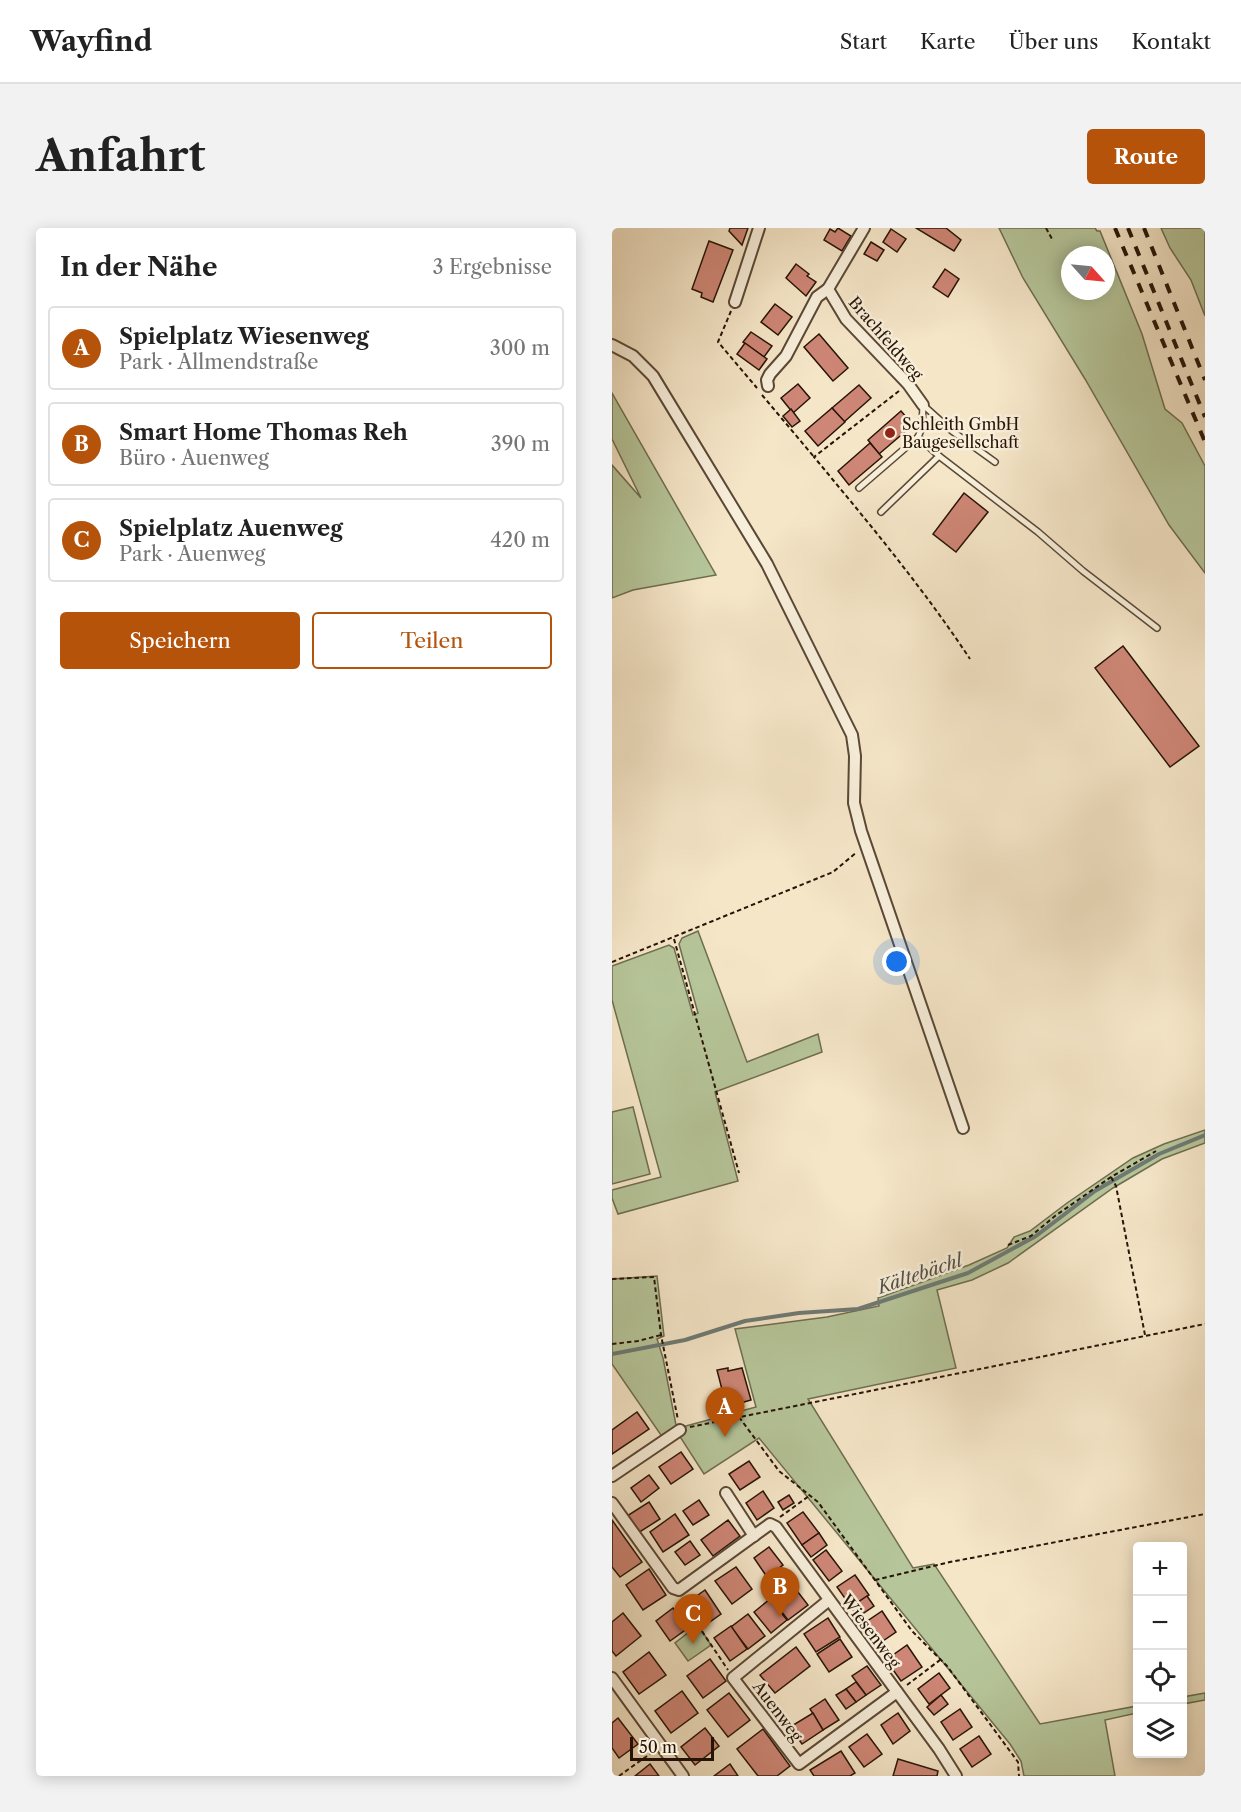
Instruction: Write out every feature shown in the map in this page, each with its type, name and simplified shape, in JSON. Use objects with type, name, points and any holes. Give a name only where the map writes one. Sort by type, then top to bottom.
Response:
[{"type":"street","points":[[735,302],[759,228]]},
{"type":"street","name":"Brachfeldweg","points":[[768,386],[767,380],[770,374],[786,356],[817,297],[828,289],[864,228]]},
{"type":"street","name":"Brachfeldweg","points":[[828,289],[846,319],[908,384],[924,405]]},
{"type":"street","points":[[612,345],[633,356],[653,376],[767,564],[852,735],[855,756],[854,803],[861,831],[963,1128]]},
{"type":"street","points":[[612,1476],[680,1430]]},
{"type":"street","points":[[726,1493],[753,1536]]},
{"type":"street","points":[[612,1503],[673,1588],[679,1590],[770,1524]]},
{"type":"street","name":"Wiesenweg","points":[[770,1524],[776,1527],[939,1749],[956,1776]]},
{"type":"street","name":"Auenweg","points":[[829,1600],[733,1678],[799,1764],[897,1692]]},
{"type":"street","points":[[612,1678],[683,1776]]},
{"type":"lane","points":[[859,488],[918,437],[922,428],[924,405]]},
{"type":"lane","points":[[924,405],[952,430],[995,462]]},
{"type":"lane","points":[[918,437],[1157,628]]},
{"type":"lane","points":[[880,512],[939,456]]},
{"type":"path","points":[[1046,228],[1052,239]]},
{"type":"path","points":[[612,962],[833,872],[857,852]]},
{"type":"path","points":[[673,938],[739,1173]]},
{"type":"path","points":[[1008,1245],[1031,1236],[1055,1216],[1111,1177],[1156,1152]]},
{"type":"path","points":[[1111,1177],[1116,1186],[1145,1335]]},
{"type":"path","points":[[612,1279],[654,1277],[661,1335],[680,1430],[738,1416],[1205,1324]]},
{"type":"path","points":[[612,1344],[661,1335]]},
{"type":"path","points":[[738,1416],[779,1471],[818,1502],[912,1631],[940,1660],[1018,1762],[1019,1776]]},
{"type":"path","points":[[770,1524],[810,1495]]},
{"type":"path","points":[[875,1580],[950,1562],[1205,1514]]},
{"type":"path","points":[[673,1588],[733,1678]]},
{"type":"path","points":[[897,1692],[940,1660]]},
{"type":"path","points":[[619,1776],[662,1746]]},
{"type":"green space","points":[[999,228],[1095,228],[1100,231],[1106,246],[1061,246],[1061,300],[1115,300],[1115,268],[1142,334],[1165,409],[1182,423],[1205,466],[1205,573],[1169,525],[1085,379],[1023,278]]},
{"type":"green space","points":[[1161,228],[1205,228],[1205,316],[1191,280],[1170,248]]},
{"type":"green space","points":[[612,393],[716,575],[633,590],[612,598],[612,465],[641,498],[612,439]]},
{"type":"green space","points":[[698,931],[747,1062],[818,1034],[822,1052],[715,1092],[738,1181],[618,1214],[612,1198],[612,1190],[661,1177],[612,1000],[612,966],[669,945],[674,948],[693,1015],[698,1013],[679,944],[682,938]]},
{"type":"green space","points":[[633,1107],[650,1174],[612,1184],[612,1112]]},
{"type":"green space","points":[[1205,1130],[1205,1143],[1162,1159],[1113,1188],[1008,1263],[972,1280],[937,1290],[956,1368],[808,1399],[913,1568],[934,1564],[1040,1724],[1133,1707],[1133,1714],[1105,1720],[1115,1776],[1024,1776],[1021,1761],[1010,1744],[759,1438],[704,1474],[677,1432],[686,1426],[756,1407],[735,1329],[827,1317],[879,1306],[878,1298],[969,1265],[1007,1248],[1014,1237],[1030,1231],[1133,1158],[1164,1144]]},
{"type":"green space","points":[[657,1276],[664,1336],[657,1339],[676,1425],[676,1429],[663,1438],[612,1364],[612,1279]]},
{"type":"green space","points":[[698,1625],[711,1645],[688,1661],[675,1643]]},
{"type":"green space","points":[[1205,1693],[1205,1700],[1187,1703],[1187,1696]]},
{"type":"building","points":[[730,228],[748,228],[742,245],[729,231]]},
{"type":"building","points":[[838,228],[851,236],[842,251],[824,240],[830,229],[835,232]]},
{"type":"building","points":[[916,228],[946,228],[961,240],[954,251]]},
{"type":"building","points":[[891,229],[906,239],[897,252],[883,242]]},
{"type":"building","points":[[709,241],[733,250],[713,302],[701,297],[702,293],[692,289]]},
{"type":"building","points":[[871,242],[884,250],[877,261],[864,254]]},
{"type":"building","points":[[796,264],[816,282],[806,296],[786,278]]},
{"type":"building","points":[[945,269],[959,279],[948,297],[933,287]]},
{"type":"building","points":[[775,304],[792,317],[778,335],[761,322]]},
{"type":"building","points":[[751,332],[772,346],[764,357],[743,342]]},
{"type":"building","points":[[819,334],[848,368],[833,381],[804,347]]},
{"type":"building","points":[[745,343],[767,359],[759,370],[737,354]]},
{"type":"building","points":[[798,384],[810,398],[793,413],[781,398]]},
{"type":"building","points":[[859,385],[871,398],[844,422],[832,408]]},
{"type":"building","points":[[832,408],[845,422],[818,446],[805,431]]},
{"type":"building","points":[[791,409],[800,421],[792,427],[783,416]]},
{"type":"building","points":[[901,411],[913,425],[879,454],[868,440]]},
{"type":"building","points":[[870,443],[882,457],[849,485],[838,471]]},
{"type":"building","points":[[964,493],[988,512],[956,552],[933,534]]},
{"type":"building","points":[[1123,646],[1199,746],[1170,767],[1095,668]]},
{"type":"building","points":[[728,1368],[728,1371],[742,1368],[751,1400],[737,1404],[735,1398],[725,1401],[717,1370]]},
{"type":"building","points":[[637,1412],[649,1429],[612,1454],[612,1430]]},
{"type":"building","points":[[681,1452],[693,1469],[671,1484],[659,1467]]},
{"type":"building","points":[[749,1461],[760,1477],[740,1490],[729,1474]]},
{"type":"building","points":[[649,1475],[659,1488],[641,1502],[631,1488]]},
{"type":"building","points":[[763,1491],[774,1508],[757,1520],[746,1503]]},
{"type":"building","points":[[789,1495],[794,1503],[783,1510],[778,1502]]},
{"type":"building","points":[[699,1500],[709,1515],[693,1525],[683,1511]]},
{"type":"building","points":[[649,1502],[660,1519],[638,1533],[627,1516]]},
{"type":"building","points":[[803,1512],[819,1533],[802,1545],[787,1523]]},
{"type":"building","points":[[675,1514],[689,1535],[663,1552],[650,1532]]},
{"type":"building","points":[[612,1520],[642,1562],[620,1577],[612,1567]]},
{"type":"building","points":[[728,1520],[740,1536],[713,1556],[701,1540]]},
{"type":"building","points":[[819,1533],[827,1545],[811,1557],[802,1545]]},
{"type":"building","points":[[690,1541],[700,1555],[685,1565],[675,1552]]},
{"type":"building","points":[[769,1547],[783,1565],[767,1577],[754,1558]]},
{"type":"building","points":[[826,1550],[842,1571],[829,1581],[813,1560]]},
{"type":"building","points":[[736,1567],[752,1589],[732,1604],[715,1581]]},
{"type":"building","points":[[649,1569],[666,1595],[643,1610],[626,1585]]},
{"type":"building","points":[[855,1575],[869,1595],[851,1607],[837,1587]]},
{"type":"building","points":[[791,1583],[808,1605],[788,1620],[771,1598]]},
{"type":"building","points":[[705,1590],[721,1614],[704,1626],[687,1603]]},
{"type":"building","points":[[867,1596],[874,1606],[858,1617],[851,1607]]},
{"type":"building","points":[[770,1599],[787,1620],[771,1633],[754,1612]]},
{"type":"building","points":[[673,1608],[688,1628],[670,1641],[656,1621]]},
{"type":"building","points":[[882,1611],[896,1632],[877,1645],[863,1624]]},
{"type":"building","points":[[623,1613],[641,1636],[616,1656],[612,1651],[612,1622]]},
{"type":"building","points":[[748,1614],[765,1636],[748,1649],[731,1627]]},
{"type":"building","points":[[828,1618],[840,1637],[816,1652],[804,1634]]},
{"type":"building","points":[[731,1626],[747,1649],[730,1661],[714,1638]]},
{"type":"building","points":[[840,1639],[852,1657],[829,1672],[817,1654]]},
{"type":"building","points":[[907,1645],[922,1667],[901,1681],[886,1660]]},
{"type":"building","points":[[796,1647],[810,1666],[775,1693],[760,1675]]},
{"type":"building","points":[[649,1652],[666,1675],[639,1694],[623,1672]]},
{"type":"building","points":[[710,1659],[726,1681],[703,1698],[687,1676]]},
{"type":"building","points":[[867,1666],[881,1685],[866,1695],[852,1676]]},
{"type":"building","points":[[939,1673],[950,1688],[929,1704],[918,1689]]},
{"type":"building","points":[[856,1682],[866,1695],[856,1702],[846,1689]]},
{"type":"building","points":[[846,1689],[856,1702],[846,1709],[836,1695]]},
{"type":"building","points":[[682,1691],[698,1713],[671,1733],[655,1711]]},
{"type":"building","points":[[729,1693],[750,1720],[728,1737],[707,1710]]},
{"type":"building","points":[[941,1695],[948,1704],[934,1715],[927,1707]]},
{"type":"building","points":[[825,1699],[839,1720],[823,1730],[810,1709]]},
{"type":"building","points":[[960,1709],[972,1727],[953,1740],[941,1722]]},
{"type":"building","points":[[813,1713],[823,1730],[802,1744],[790,1727]]},
{"type":"building","points":[[898,1713],[910,1731],[893,1744],[881,1725]]},
{"type":"building","points":[[618,1718],[638,1744],[619,1758],[612,1748],[612,1723]]},
{"type":"building","points":[[705,1728],[719,1746],[695,1765],[681,1747]]},
{"type":"building","points":[[763,1729],[790,1766],[777,1776],[758,1776],[737,1749]]},
{"type":"building","points":[[867,1734],[882,1754],[864,1767],[849,1747]]},
{"type":"building","points":[[979,1736],[991,1754],[972,1767],[960,1749]]},
{"type":"building","points":[[841,1751],[855,1773],[850,1776],[814,1776],[810,1770]]},
{"type":"building","points":[[898,1759],[938,1771],[937,1776],[893,1776]]},
{"type":"building","points":[[650,1764],[659,1776],[635,1776]]},
{"type":"building","points":[[730,1764],[738,1776],[714,1776]]},
{"type":"waterway","name":"Kältebächl","points":[[612,1354],[685,1340],[745,1321],[799,1313],[858,1309],[968,1273],[1036,1236],[1095,1191],[1159,1154],[1205,1135]]},
{"type":"railway","points":[[1115,228],[1205,442]]},
{"type":"railway","points":[[1128,228],[1205,417]]},
{"type":"railway","points":[[1144,228],[1205,380]]},
{"type":"place","name":"Schleith GmbH Baugesellschaft","points":[[890,433]]},
{"type":"place","name":"Spielplatz Wiesenweg","points":[[725,1437]]},
{"type":"place","name":"Smart Home Thomas Reh","points":[[780,1617]]},
{"type":"place","name":"Spielplatz Auenweg","points":[[693,1644]]}]
